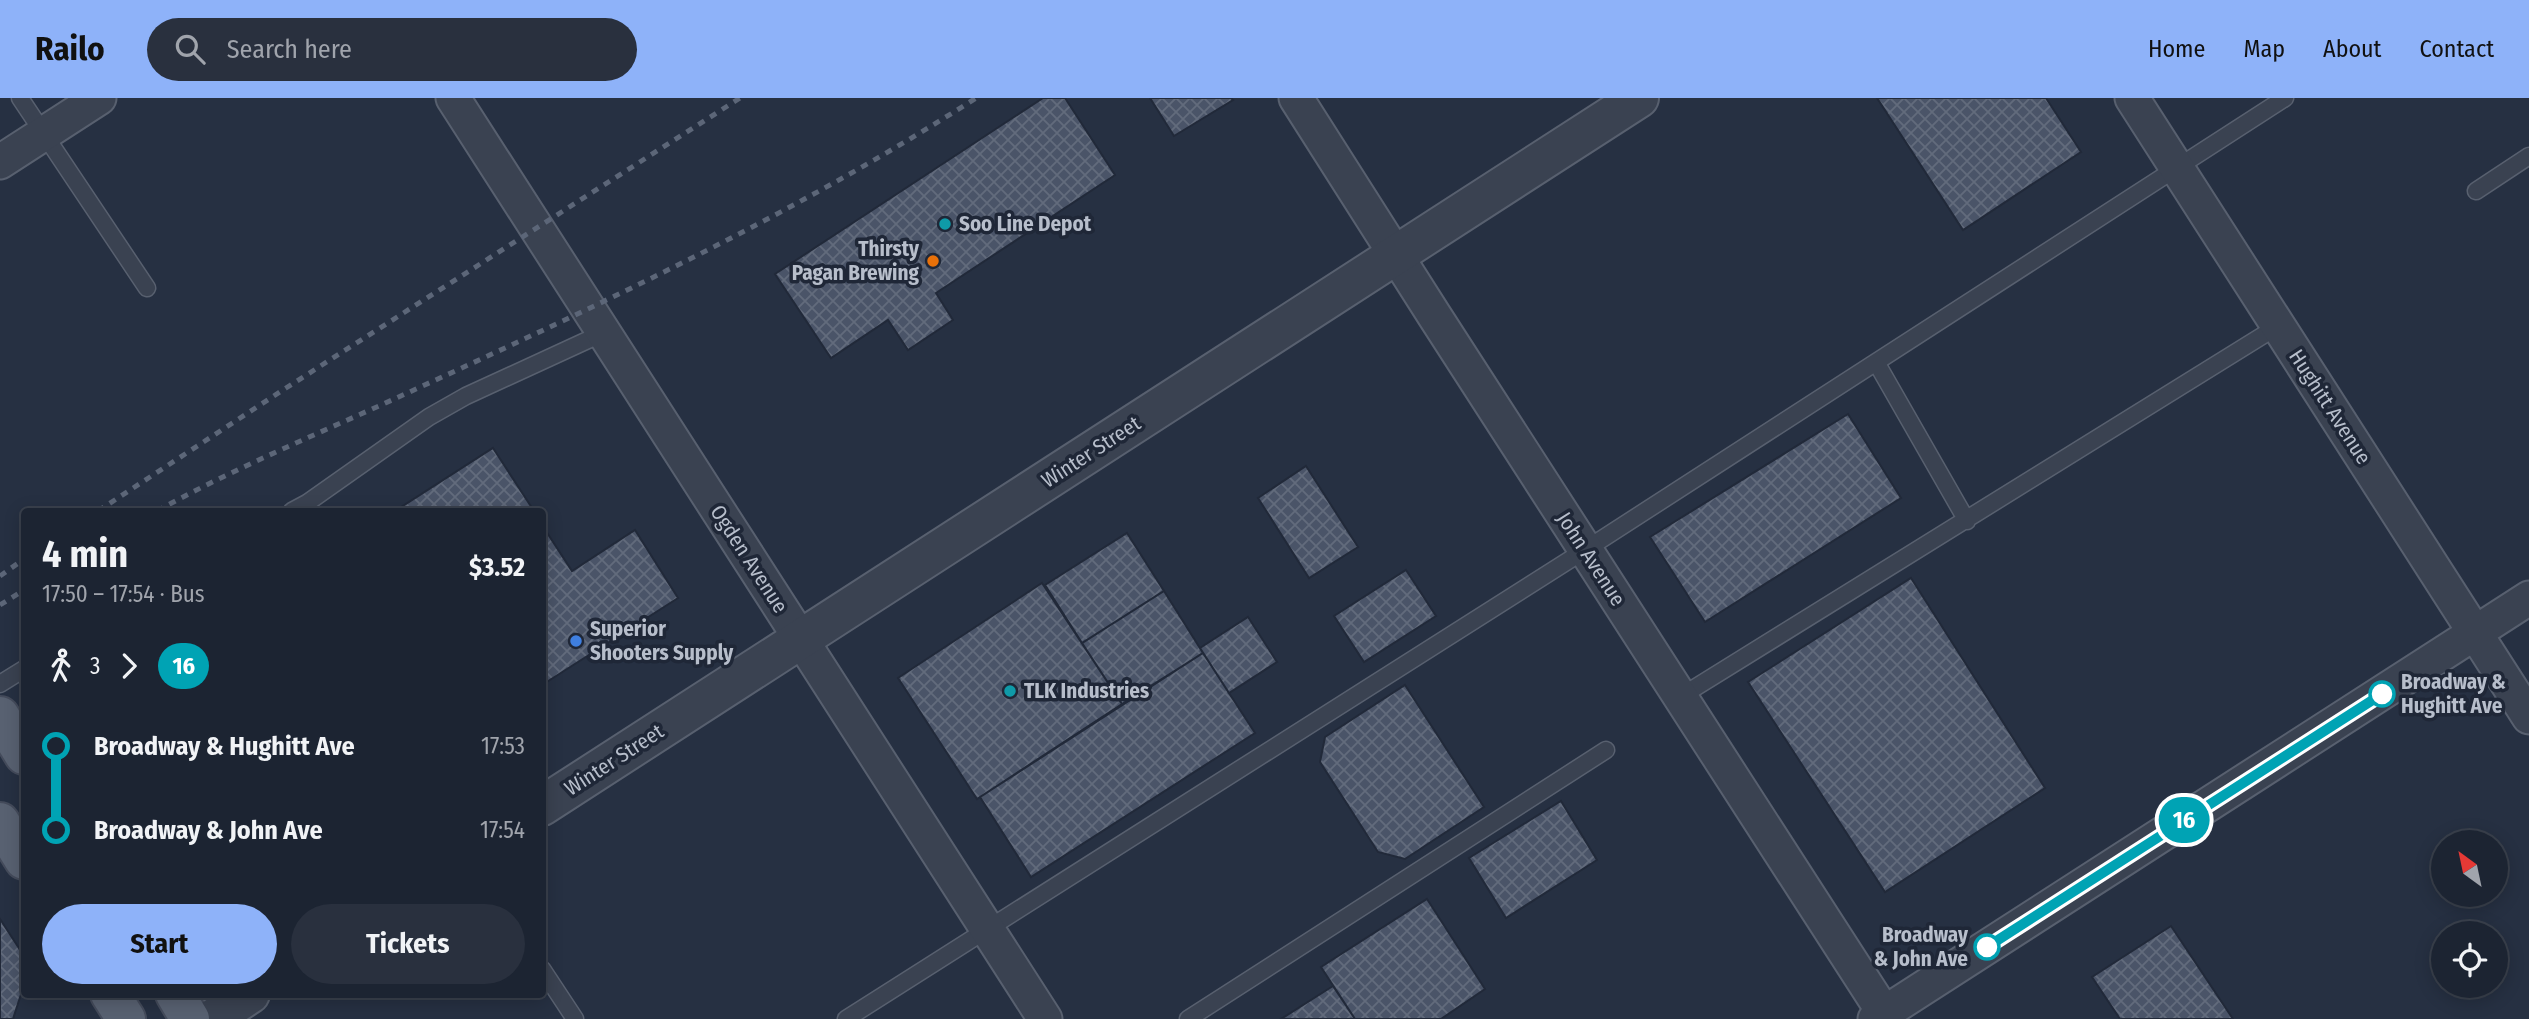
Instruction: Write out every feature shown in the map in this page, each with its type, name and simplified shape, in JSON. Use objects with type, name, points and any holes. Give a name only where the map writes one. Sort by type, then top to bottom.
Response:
[{"type":"main road","points":[[0,716],[21,750]]},
{"type":"main road","points":[[0,822],[21,855]]},
{"type":"main road","points":[[113,998],[126,1019]]},
{"type":"main road","points":[[177,998],[190,1019]]},
{"type":"street","points":[[0,162],[99,98]]},
{"type":"street","name":"Ogden Avenue","points":[[453,98],[1045,1019]]},
{"type":"street","name":"John Avenue","points":[[1296,98],[1882,1017]]},
{"type":"street","name":"Winter Street","points":[[546,803],[1639,98]]},
{"type":"street","name":"Hughitt Avenue","points":[[2132,98],[2529,717]]},
{"type":"street","points":[[1882,1017],[2529,598]]},
{"type":"street","points":[[212,1019],[244,998]]},
{"type":"lane","points":[[20,98],[147,288]]},
{"type":"lane","points":[[846,1019],[1586,550],[2285,98]]},
{"type":"lane","points":[[2476,191],[2529,156]]},
{"type":"lane","points":[[1680,697],[2277,326]]},
{"type":"lane","points":[[298,508],[429,416],[603,332]]},
{"type":"lane","points":[[1876,362],[1967,521]]},
{"type":"lane","points":[[0,684],[21,671]]},
{"type":"lane","points":[[1188,1019],[1606,750]]},
{"type":"lane","points":[[546,975],[575,1019]]},
{"type":"building","name":"Soo Line Depot","points":[[1043,98],[1065,98],[1115,175],[936,293],[953,320],[908,350],[888,320],[831,358],[775,274]]},
{"type":"building","points":[[1150,98],[1231,98],[1233,100],[1174,136]]},
{"type":"building","points":[[1877,98],[2046,98],[2081,152],[1963,230]]},
{"type":"building","points":[[1848,414],[1901,498],[1705,622],[1650,537]]},
{"type":"building","points":[[493,448],[532,508],[400,508]]},
{"type":"building","points":[[1306,466],[1358,547],[1309,578],[1258,498]]},
{"type":"building","name":"Superior Shooters Supply","points":[[635,530],[678,598],[546,682],[546,531],[572,571]]},
{"type":"building","points":[[1127,533],[1164,591],[1082,643],[1045,585]]},
{"type":"building","points":[[1406,570],[1436,616],[1364,662],[1334,616]]},
{"type":"building","points":[[1911,578],[2045,788],[1885,892],[1748,682]]},
{"type":"building","name":"TLK Industries","points":[[1042,583],[1122,704],[977,799],[898,678]]},
{"type":"building","points":[[1164,591],[1203,653],[1122,704],[1082,643]]},
{"type":"building","points":[[1248,617],[1277,662],[1229,693],[1200,648]]},
{"type":"building","points":[[1203,653],[1255,733],[1031,877],[980,797]]},
{"type":"building","points":[[1405,685],[1484,807],[1405,859],[1378,852],[1320,762],[1325,737]]},
{"type":"building","points":[[1561,801],[1597,860],[1506,918],[1469,858]]},
{"type":"building","points":[[1427,899],[1485,989],[1441,1019],[1355,1019],[1321,967]]},
{"type":"building","points":[[0,919],[21,951],[21,994],[13,1019],[0,1019]]},
{"type":"building","points":[[2171,926],[2233,1019],[2120,1019],[2092,977]]},
{"type":"building","points":[[1333,986],[1355,1019],[1281,1019]]},
{"type":"railway","points":[[103,508],[740,98]]},
{"type":"railway","points":[[162,508],[701,253],[840,179],[976,98]]},
{"type":"railway","points":[[0,576],[21,561]]},
{"type":"railway","points":[[0,605],[21,592]]},
{"type":"bus line","name":"16","points":[[1987,947],[2382,694]]},
{"type":"place","name":"Soo Line Depot","points":[[945,224]]},
{"type":"place","name":"Thirsty Pagan Brewing","points":[[933,261]]},
{"type":"place","name":"Superior Shooters Supply","points":[[576,641]]},
{"type":"place","name":"TLK Industries","points":[[1010,691]]},
{"type":"place","name":"Broadway & Hughitt Ave","points":[[2382,694]]},
{"type":"place","name":"Broadway & John Ave","points":[[1987,947]]}]
